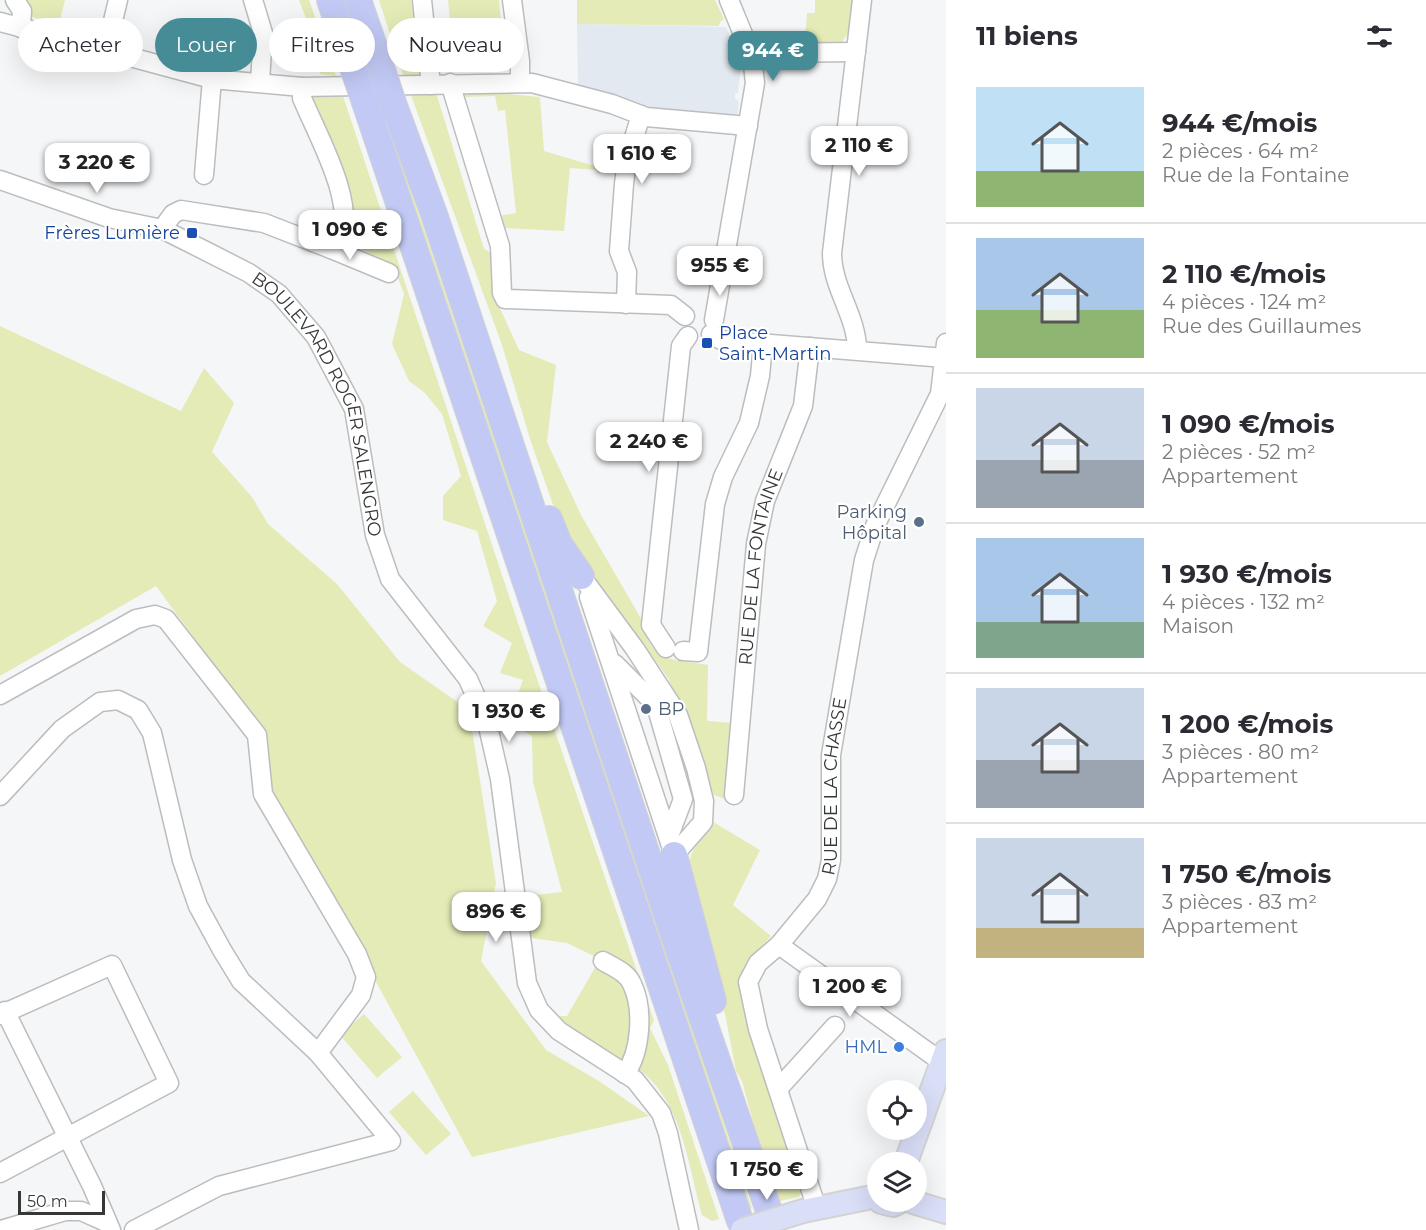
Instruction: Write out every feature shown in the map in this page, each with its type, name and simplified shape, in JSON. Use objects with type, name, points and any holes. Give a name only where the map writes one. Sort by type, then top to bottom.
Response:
[{"type":"highway","points":[[330,0],[741,1226]]},
{"type":"highway","points":[[358,0],[434,214],[522,483],[770,1211]]},
{"type":"highway","points":[[522,483],[542,503],[559,544],[581,576]]},
{"type":"highway","points":[[672,845],[716,1012],[713,1049]]},
{"type":"main road","points":[[910,1152],[945,1059]]},
{"type":"main road","points":[[741,1226],[867,1199]]},
{"type":"main road","points":[[927,1206],[946,1212]]},
{"type":"street","points":[[15,0],[22,11],[22,18]]},
{"type":"street","points":[[114,18],[118,0]]},
{"type":"street","points":[[253,0],[263,33],[260,82]]},
{"type":"street","points":[[422,0],[431,85]]},
{"type":"street","points":[[512,0],[520,61],[520,82]]},
{"type":"street","points":[[729,0],[752,56],[755,83],[720,292],[711,321],[699,340],[688,336],[682,326],[685,316],[696,308],[711,321],[721,340],[857,350],[945,350]]},
{"type":"street","points":[[857,350],[855,334],[835,283],[832,267],[833,227],[861,0]]},
{"type":"street","points":[[0,22],[18,27]]},
{"type":"street","points":[[752,56],[762,53],[856,52]]},
{"type":"street","points":[[143,60],[212,79],[302,87],[520,82],[578,94],[641,115],[748,126]]},
{"type":"street","points":[[204,175],[212,79]]},
{"type":"street","points":[[450,83],[500,246],[502,293],[505,299],[671,305],[685,316]]},
{"type":"street","points":[[302,87],[302,98],[342,194],[345,233],[340,245],[331,249]]},
{"type":"street","points":[[626,304],[627,272],[619,251],[627,160],[641,115]]},
{"type":"street","name":"BOULEVARD ROGER SALENGRO","points":[[0,180],[109,218],[162,229],[249,273],[279,294],[316,337],[354,409],[375,536],[385,568],[400,595],[468,679],[487,722],[498,773],[493,777],[522,985],[534,1012],[554,1036],[583,1057],[608,1064],[634,1080],[661,1113],[668,1133],[689,1230]]},
{"type":"street","points":[[162,229],[173,214],[182,210],[264,223],[389,273]]},
{"type":"street","points":[[688,336],[681,346],[651,625],[674,650],[698,652],[715,504],[723,477],[749,423],[760,376],[763,344]]},
{"type":"street","name":"RUE DE LA FONTAINE","points":[[734,795],[756,544],[765,501],[803,406],[810,347]]},
{"type":"street","name":"RUE DE LA CHASSE","points":[[810,1210],[778,1089],[758,1029],[748,982],[758,963],[779,945],[817,899],[827,879],[831,860],[831,754],[864,560],[875,526],[940,394],[945,350]]},
{"type":"street","points":[[581,576],[612,661],[672,845]]},
{"type":"street","points":[[581,576],[635,649],[678,715],[696,768],[704,801],[702,822],[672,845]]},
{"type":"street","points":[[0,695],[136,619],[155,615],[166,619],[257,735],[263,794],[357,954],[366,977],[362,995],[318,1053]]},
{"type":"street","points":[[612,661],[656,705],[683,800],[672,845]]},
{"type":"street","points":[[0,796],[62,729],[100,702],[118,700],[138,710],[152,733],[182,860],[198,906],[241,981],[318,1053],[391,1141],[219,1186],[134,1230]]},
{"type":"street","points":[[779,945],[945,1059]]},
{"type":"street","points":[[603,961],[626,975],[633,984],[637,1002],[640,1026],[632,1065],[625,1074]]},
{"type":"street","points":[[1,1169],[67,1136],[169,1083],[112,965],[3,1013],[67,1136],[92,1186],[108,1226]]},
{"type":"street","points":[[778,1089],[835,1026]]},
{"type":"street","points":[[1,1230],[65,1211],[81,1211],[108,1226]]},
{"type":"shaded area","points":[[577,24],[726,27],[741,63],[738,93],[735,93],[735,98],[739,102],[738,113],[733,116],[644,107],[582,88],[578,85]]},
{"type":"green space","points":[[26,0],[65,0],[60,18],[28,16]]},
{"type":"green space","points":[[299,0],[309,0],[315,18],[306,18]]},
{"type":"green space","points":[[342,0],[347,0],[353,18],[348,18]]},
{"type":"green space","points":[[379,0],[411,0],[413,18],[387,18],[387,25]]},
{"type":"green space","points":[[448,0],[499,0],[501,18],[450,18]]},
{"type":"green space","points":[[577,0],[715,0],[724,19],[719,26],[577,24]]},
{"type":"green space","points":[[815,0],[853,0],[848,34],[841,43],[805,43],[807,13],[815,13]]},
{"type":"green space","points":[[320,72],[335,72],[336,76],[320,74]]},
{"type":"green space","points":[[366,72],[371,72],[752,1208],[747,1209],[597,753]]},
{"type":"green space","points":[[402,72],[423,72],[423,78],[404,78]]},
{"type":"green space","points":[[408,87],[435,89],[484,249],[498,256],[492,278],[498,304],[519,350],[556,365],[547,442],[581,515],[643,622],[651,645],[657,652],[673,660],[708,665],[707,721],[734,723],[728,800],[714,795],[668,678],[647,649],[609,606],[566,542],[530,439],[502,345]]},
{"type":"green space","points":[[341,90],[519,626],[654,1021],[650,1028],[668,1065],[719,1219],[712,1221],[702,1215],[677,1122],[658,1089],[646,1075],[636,1068],[575,1033],[560,1016],[567,1016],[600,959],[567,943],[531,938],[527,896],[562,892],[533,782],[532,736],[508,722],[523,680],[500,673],[512,643],[483,626],[497,601],[477,531],[443,520],[443,496],[461,476],[442,414],[424,392],[409,381],[392,344],[404,294],[393,265],[357,247],[353,238],[350,191],[311,98],[318,92]]},
{"type":"green space","points":[[465,90],[540,97],[544,151],[615,172],[597,173],[597,170],[570,168],[564,231],[504,228],[499,216],[516,213],[505,110],[498,111],[495,96],[465,97]]},
{"type":"green space","points":[[0,326],[181,411],[204,368],[234,403],[212,452],[252,497],[268,524],[337,584],[400,662],[469,710],[496,883],[481,961],[546,1050],[599,1081],[649,1116],[472,1157],[268,785],[264,733],[156,586],[0,676]]},
{"type":"green space","points":[[708,819],[760,850],[733,905],[771,936],[745,965],[742,996],[804,1187],[799,1197],[775,1202],[742,1081],[736,1071],[725,1014],[712,976],[686,879],[691,855]]},
{"type":"green space","points":[[364,1014],[402,1057],[377,1078],[340,1035]]},
{"type":"green space","points":[[413,1091],[451,1134],[426,1155],[389,1112]]},
{"type":"place","name":"Frères Lumière","points":[[192,233]]},
{"type":"place","name":"Place Saint-Martin","points":[[707,343]]},
{"type":"place","name":"Parking Hôpital","points":[[919,522]]},
{"type":"place","name":"BP","points":[[646,709]]},
{"type":"place","name":"HML","points":[[899,1047]]}]
